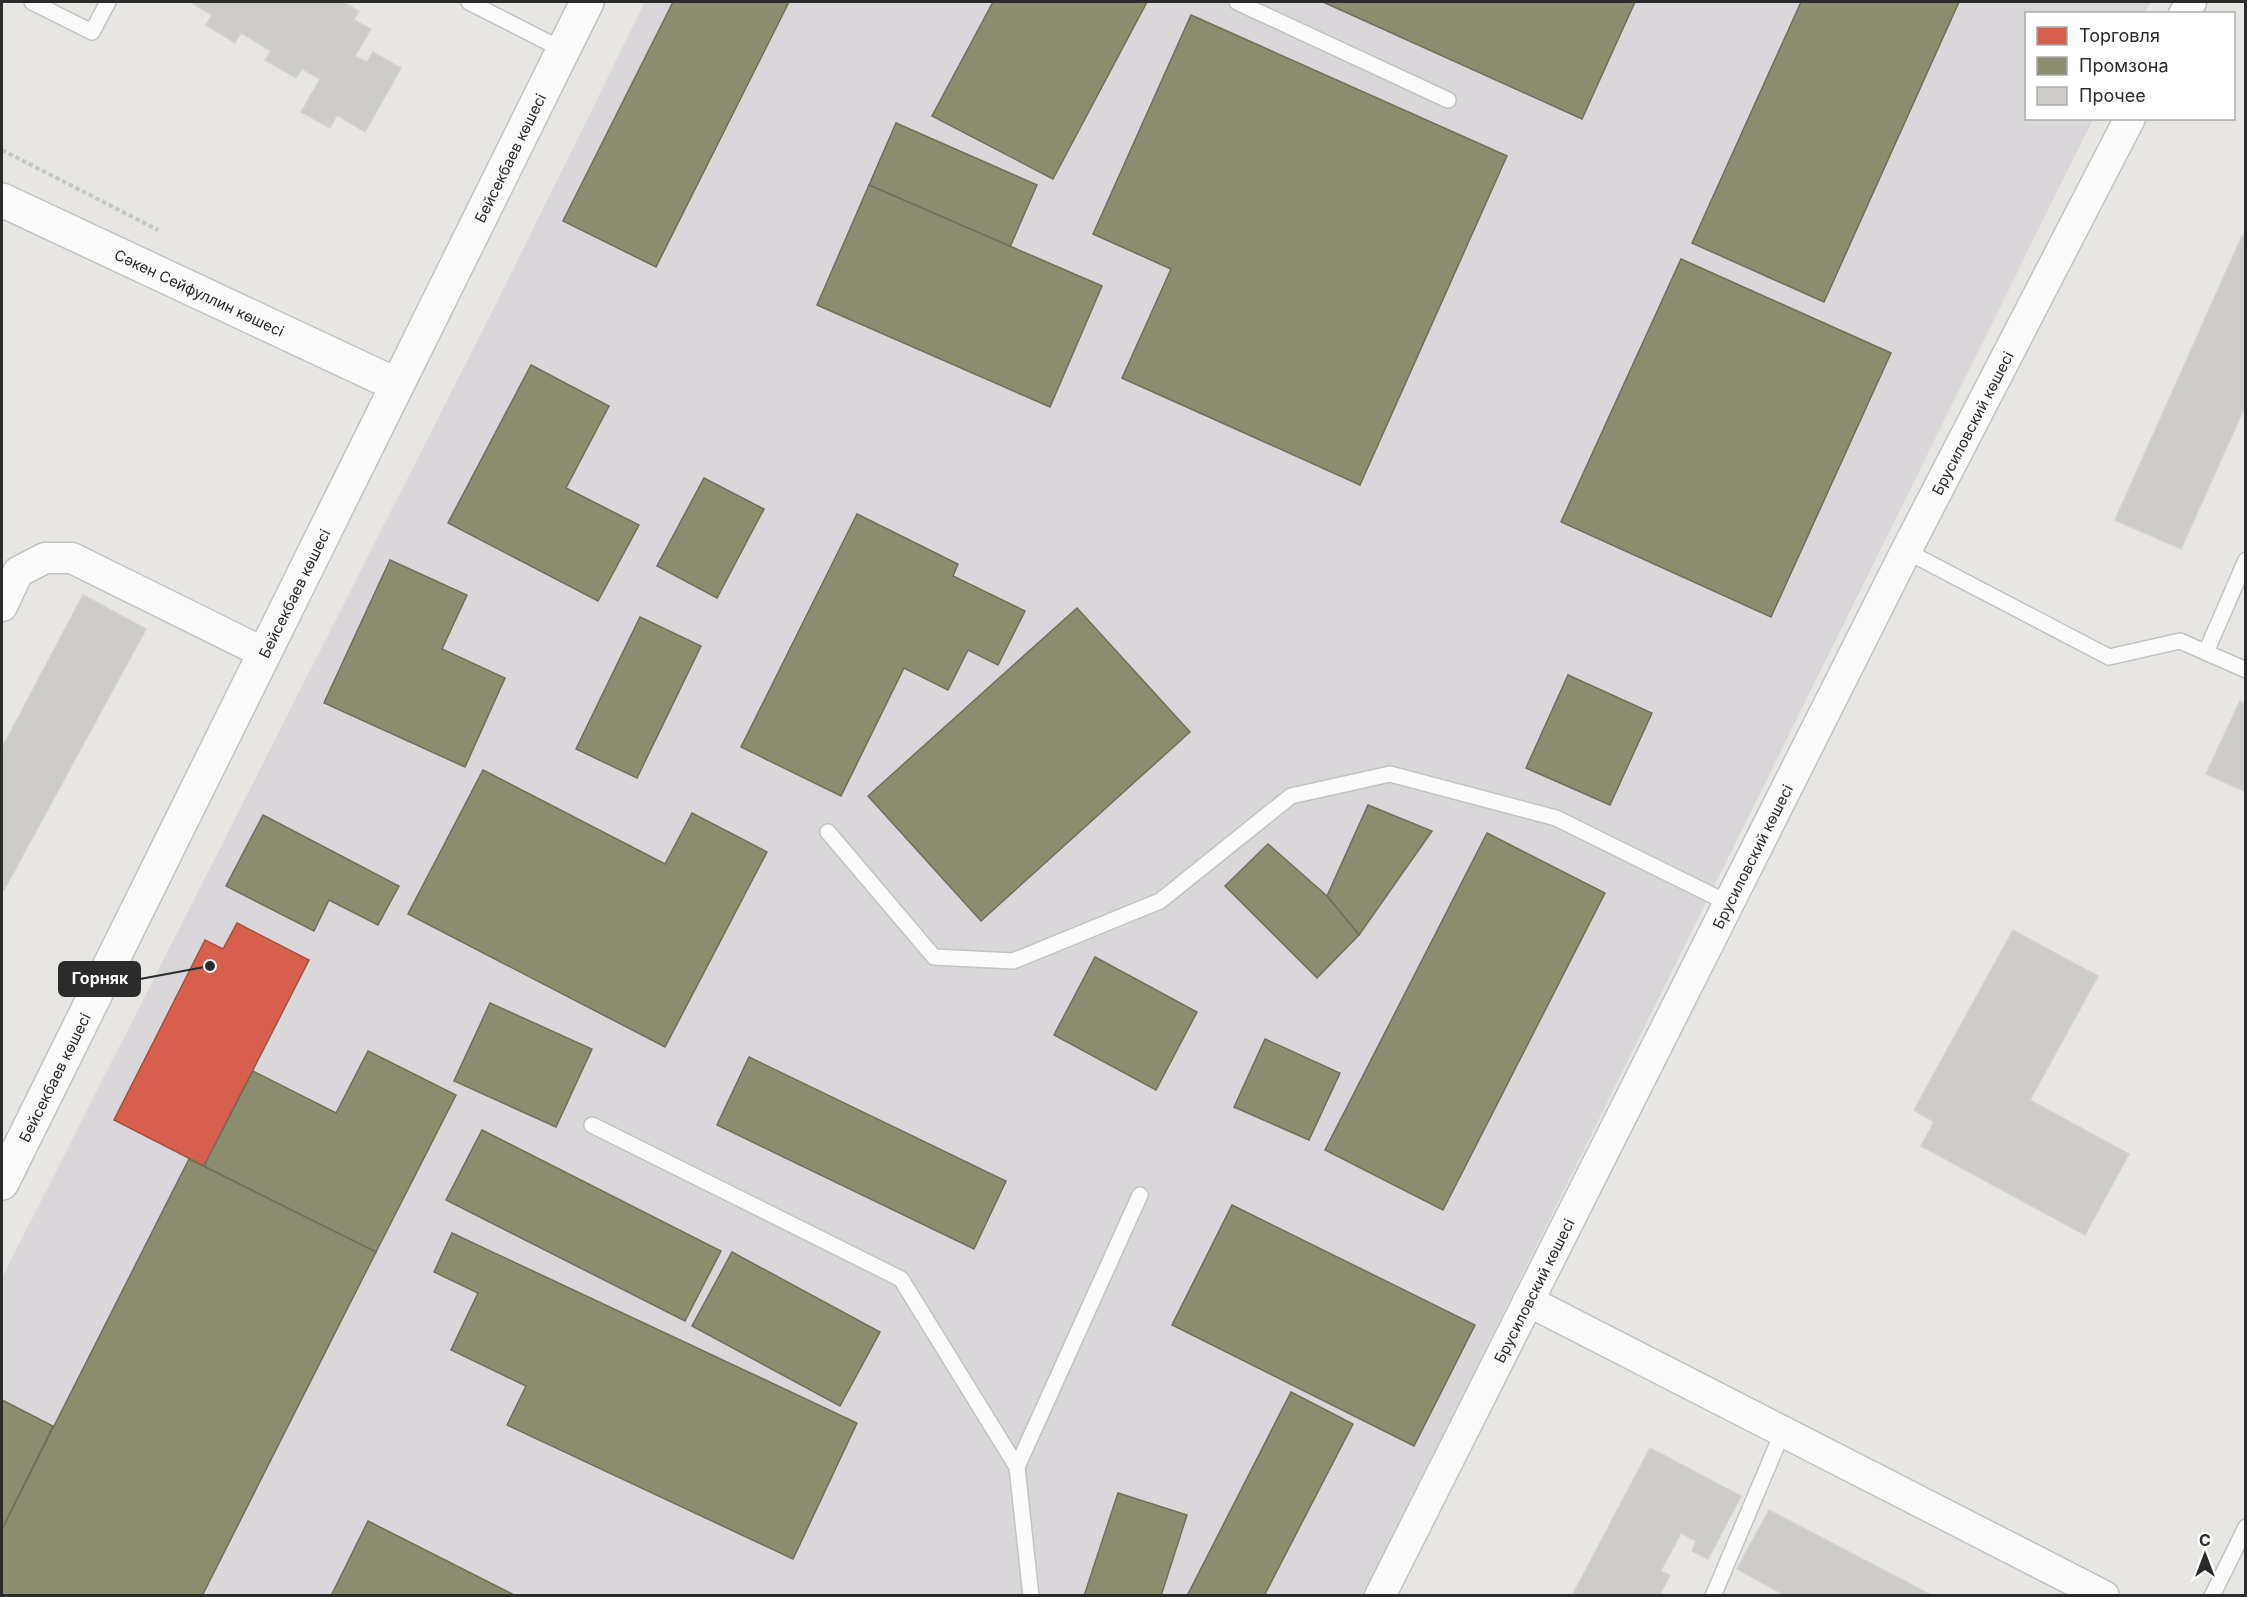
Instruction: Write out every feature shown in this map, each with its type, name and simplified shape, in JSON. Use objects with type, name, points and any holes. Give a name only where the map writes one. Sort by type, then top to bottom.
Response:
[{"type":"street","name":"Бейсекбаев көшесі","points":[[2,1183],[587,2]]},
{"type":"street","name":"Брусиловский көшесі","points":[[1380,1596],[1906,550],[2129,120]]},
{"type":"street","name":"Сәкен Сейфуллин көшесі","points":[[2,200],[397,384]]},
{"type":"street","points":[[2,606],[18,572],[45,558],[72,558],[264,653]]},
{"type":"street","points":[[1528,1301],[2104,1596]]},
{"type":"lane","points":[[32,2],[92,32],[108,2]]},
{"type":"lane","points":[[469,2],[563,50]]},
{"type":"lane","points":[[1237,2],[1448,100]]},
{"type":"lane","points":[[1906,550],[2109,657],[2180,641],[2246,670]]},
{"type":"lane","points":[[2206,652],[2246,560]]},
{"type":"lane","points":[[828,832],[934,957],[1013,961],[1160,901],[1291,796],[1390,774],[1556,818],[1728,903]]},
{"type":"lane","points":[[592,1125],[901,1280],[1017,1467],[1031,1596]]},
{"type":"lane","points":[[1017,1467],[1140,1195]]},
{"type":"lane","points":[[1713,1596],[1783,1431]]},
{"type":"lane","points":[[2212,1596],[2246,1527]]},
{"type":"shaded area","points":[[645,2],[2151,2],[2146,12],[2025,12],[2025,120],[2093,120],[1364,1595],[2,1595],[2,1278],[499,298]]},
{"type":"building: Торговля","points":[[237,923],[309,960],[204,1166],[114,1120],[205,940],[223,949]]},
{"type":"building: Промзона","points":[[673,2],[789,2],[656,267],[563,221]]},
{"type":"building: Промзона","points":[[993,2],[1147,2],[1053,179],[932,116]]},
{"type":"building: Промзона","points":[[1323,2],[1635,2],[1582,119]]},
{"type":"building: Промзона","points":[[1801,2],[1959,2],[1824,302],[1692,243]]},
{"type":"building: Промзона","points":[[1191,15],[1507,156],[1360,485],[1122,378],[1171,269],[1093,234]]},
{"type":"building: Промзона","points":[[896,123],[1037,185],[1010,247],[869,185]]},
{"type":"building: Промзона","points":[[869,185],[1102,286],[1050,407],[817,305]]},
{"type":"building: Промзона","points":[[1681,259],[1891,353],[1771,617],[1561,522]]},
{"type":"building: Промзона","points":[[531,365],[609,406],[566,488],[639,525],[598,601],[448,523]]},
{"type":"building: Промзона","points":[[704,478],[764,509],[717,598],[657,566]]},
{"type":"building: Промзона","points":[[857,514],[958,564],[953,576],[1025,611],[998,665],[968,650],[948,690],[904,668],[841,796],[741,747]]},
{"type":"building: Промзона","points":[[390,560],[467,595],[442,649],[505,678],[465,767],[324,703]]},
{"type":"building: Промзона","points":[[1077,608],[1190,732],[981,921],[868,796]]},
{"type":"building: Промзона","points":[[640,617],[701,646],[637,778],[576,749]]},
{"type":"building: Промзона","points":[[1568,675],[1652,713],[1610,805],[1526,768]]},
{"type":"building: Промзона","points":[[483,770],[665,864],[692,813],[767,852],[665,1047],[408,914]]},
{"type":"building: Промзона","points":[[1368,805],[1432,831],[1359,935],[1327,896]]},
{"type":"building: Промзона","points":[[263,815],[399,886],[378,925],[329,900],[314,931],[226,886]]},
{"type":"building: Промзона","points":[[1487,833],[1605,893],[1443,1210],[1325,1150]]},
{"type":"building: Промзона","points":[[1268,844],[1327,896],[1359,935],[1317,978],[1225,886]]},
{"type":"building: Промзона","points":[[1095,957],[1197,1012],[1156,1090],[1054,1035]]},
{"type":"building: Промзона","points":[[490,1003],[592,1049],[556,1127],[454,1081]]},
{"type":"building: Промзона","points":[[1265,1039],[1340,1073],[1309,1140],[1234,1107]]},
{"type":"building: Промзона","points":[[368,1051],[456,1095],[376,1252],[204,1166],[253,1071],[336,1113]]},
{"type":"building: Промзона","points":[[749,1057],[1006,1181],[974,1249],[717,1125]]},
{"type":"building: Промзона","points":[[482,1130],[721,1251],[685,1321],[446,1200]]},
{"type":"building: Промзона","points":[[189,1159],[376,1252],[202,1596],[2,1596],[2,1529]]},
{"type":"building: Промзона","points":[[1232,1205],[1475,1325],[1414,1446],[1172,1325]]},
{"type":"building: Промзона","points":[[452,1233],[857,1423],[793,1559],[507,1425],[526,1386],[451,1350],[478,1293],[434,1272]]},
{"type":"building: Промзона","points":[[732,1252],[880,1332],[840,1406],[692,1326]]},
{"type":"building: Промзона","points":[[1291,1392],[1353,1424],[1264,1596],[1187,1596]]},
{"type":"building: Промзона","points":[[2,1400],[53,1426],[2,1529]]},
{"type":"building: Промзона","points":[[1118,1493],[1187,1515],[1161,1596],[1084,1596]]},
{"type":"building: Промзона","points":[[368,1521],[516,1596],[331,1596]]},
{"type":"building: Прочее","points":[[194,2],[343,2],[359,11],[354,20],[371,29],[355,56],[367,62],[373,52],[401,68],[365,132],[337,115],[330,128],[301,112],[320,79],[302,69],[296,78],[265,60],[271,51],[241,33],[235,43],[206,25],[212,15],[193,4]]},
{"type":"building: Прочее","points":[[2242,236],[2246,237],[2246,404],[2181,549],[2115,520]]},
{"type":"building: Прочее","points":[[83,595],[146,629],[4,890],[2,889],[2,748]]},
{"type":"building: Прочее","points":[[2240,701],[2246,704],[2246,792],[2206,774]]},
{"type":"building: Прочее","points":[[2013,930],[2098,976],[2030,1100],[2129,1154],[2085,1235],[1921,1146],[1934,1122],[1914,1110]]},
{"type":"building: Прочее","points":[[1650,1448],[1741,1496],[1708,1559],[1692,1551],[1696,1541],[1681,1533],[1661,1571],[1670,1575],[1659,1596],[1572,1596]]},
{"type":"building: Прочее","points":[[1769,1510],[1933,1596],[1786,1596],[1737,1569]]},
{"type":"place","name":"Горняк","points":[[210,966]]}]
